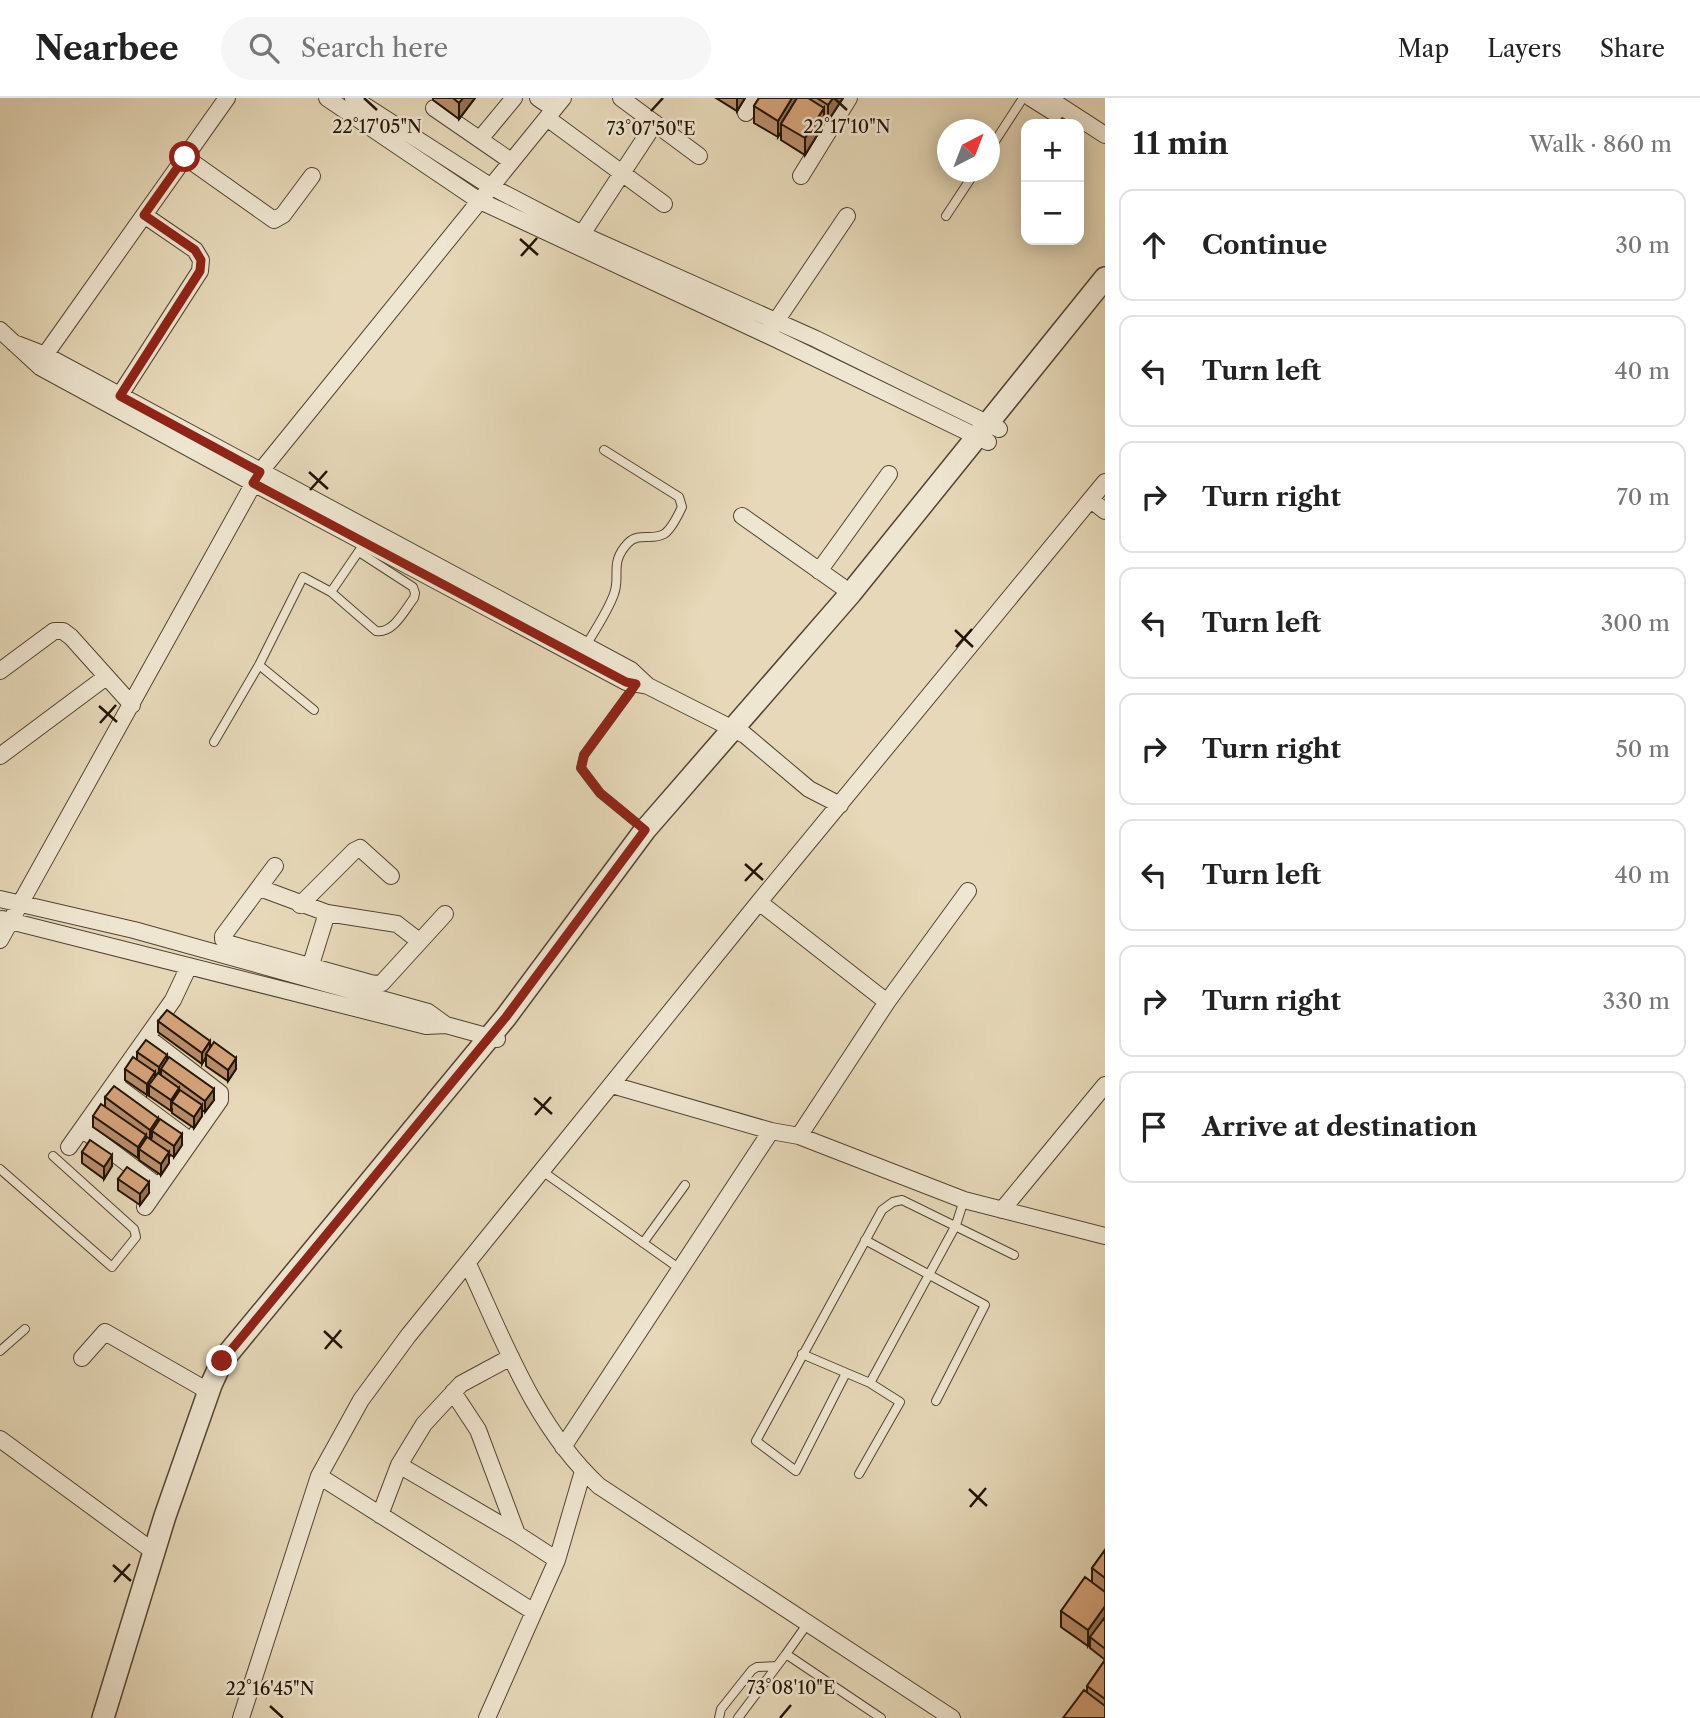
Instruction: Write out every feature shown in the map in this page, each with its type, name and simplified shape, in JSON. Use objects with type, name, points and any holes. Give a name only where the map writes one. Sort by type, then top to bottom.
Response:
[{"type":"street","points":[[126,241],[214,98]]},
{"type":"street","points":[[46,355],[227,98]]},
{"type":"street","points":[[327,98],[478,200],[771,328]]},
{"type":"street","points":[[353,98],[490,186],[771,328],[988,433]]},
{"type":"street","points":[[480,139],[514,98]]},
{"type":"street","points":[[538,98],[554,108],[622,173],[663,204]]},
{"type":"street","points":[[621,98],[699,156]]},
{"type":"street","points":[[746,113],[755,98]]},
{"type":"street","points":[[801,176],[849,98]]},
{"type":"street","points":[[1031,98],[1063,119]]},
{"type":"street","points":[[1048,98],[1105,135]]},
{"type":"street","points":[[434,108],[511,161]]},
{"type":"street","points":[[0,940],[5,919],[20,904],[257,478],[554,108]]},
{"type":"street","points":[[582,234],[655,123]]},
{"type":"street","points":[[1084,132],[1105,146]]},
{"type":"street","points":[[185,157],[274,219],[283,215],[312,176]]},
{"type":"street","points":[[120,396],[200,271],[201,260],[195,250],[144,215]]},
{"type":"street","points":[[771,328],[847,216]]},
{"type":"street","points":[[103,1718],[154,1552],[208,1391],[222,1361],[495,1038],[645,830],[740,732],[988,433],[1105,278]]},
{"type":"street","points":[[116,1718],[179,1518],[233,1369],[851,593],[1105,297]]},
{"type":"street","points":[[0,330],[40,367],[631,670],[642,685]]},
{"type":"street","points":[[14,344],[46,355],[120,396],[257,478],[362,547],[626,682],[642,685],[740,732],[809,789],[840,805]]},
{"type":"street","points":[[819,571],[889,474]]},
{"type":"street","points":[[241,1718],[319,1476],[361,1400],[408,1336],[759,902],[1105,482]]},
{"type":"street","points":[[1091,500],[1105,511]]},
{"type":"street","points":[[742,516],[851,593]]},
{"type":"street","points":[[0,671],[54,631],[63,631],[132,705]]},
{"type":"street","points":[[2,750],[106,677]]},
{"type":"street","points":[[300,905],[354,850],[360,848],[391,876]]},
{"type":"street","points":[[275,866],[223,939],[306,979],[426,1026],[446,1025],[495,1038]]},
{"type":"street","points":[[260,888],[327,913],[397,924],[419,941]]},
{"type":"street","points":[[799,1136],[887,1002],[968,891]]},
{"type":"street","points":[[0,899],[134,930],[306,979]]},
{"type":"street","points":[[759,902],[887,1002]]},
{"type":"street","points":[[306,979],[327,913]]},
{"type":"street","points":[[5,919],[189,966],[374,984],[382,983],[445,914]]},
{"type":"street","points":[[69,1147],[173,1000],[189,966]]},
{"type":"street","points":[[145,1207],[220,1100],[220,1093],[147,1037]]},
{"type":"street","points":[[114,1084],[190,1140]]},
{"type":"street","points":[[1002,1210],[1105,1084]]},
{"type":"street","points":[[612,1085],[771,1131],[799,1136],[964,1200],[1105,1236]]},
{"type":"street","points":[[82,1129],[159,1187]]},
{"type":"street","points":[[563,1447],[771,1131]]},
{"type":"street","points":[[468,1264],[511,1357],[563,1447],[583,1471],[599,1486],[952,1718]]},
{"type":"street","points":[[82,1358],[105,1332],[208,1391]]},
{"type":"street","points":[[380,1515],[398,1465],[424,1424],[461,1384],[511,1357]]},
{"type":"street","points":[[453,1392],[478,1430],[517,1534]]},
{"type":"street","points":[[0,1439],[154,1552]]},
{"type":"street","points":[[398,1465],[557,1560]]},
{"type":"street","points":[[486,1718],[557,1560],[583,1471]]},
{"type":"street","points":[[319,1476],[534,1612]]},
{"type":"lane","points":[[1000,132],[1023,98]]},
{"type":"lane","points":[[946,216],[968,182]]},
{"type":"lane","points":[[584,647],[613,597],[617,587],[617,560],[629,542],[640,536],[664,534],[682,507],[679,497],[604,450]]},
{"type":"lane","points":[[214,742],[259,665],[303,577],[331,592],[380,632],[390,629],[415,593],[413,587],[362,547],[331,592]]},
{"type":"lane","points":[[259,665],[314,710]]},
{"type":"lane","points":[[642,685],[584,755],[581,768],[600,793],[645,830]]},
{"type":"lane","points":[[0,1169],[112,1268],[136,1237],[134,1229],[53,1156]]},
{"type":"lane","points":[[542,1171],[673,1264]]},
{"type":"lane","points":[[643,1243],[685,1185]]},
{"type":"lane","points":[[846,1373],[796,1471],[756,1441],[865,1240],[883,1210],[893,1202],[902,1200],[1014,1255]]},
{"type":"lane","points":[[870,1383],[956,1225],[964,1200]]},
{"type":"lane","points":[[865,1240],[985,1305],[936,1401]]},
{"type":"lane","points":[[0,1351],[25,1329]]},
{"type":"lane","points":[[802,1354],[870,1383],[900,1402],[859,1474]]},
{"type":"lane","points":[[738,1718],[808,1623]]},
{"type":"lane","points":[[786,1654],[881,1718]]},
{"type":"lane","points":[[719,1718],[721,1709],[752,1670],[757,1667],[777,1666]]},
{"type":"building","points":[[759,98],[792,98],[778,121],[754,106]]},
{"type":"building","points":[[797,98],[808,98],[824,108],[805,138],[781,124]]},
{"type":"building","points":[[817,98],[833,98],[828,105]]},
{"type":"building","points":[[167,1010],[210,1041],[202,1053],[158,1021]]},
{"type":"building","points":[[146,1040],[167,1055],[159,1067],[137,1052]]},
{"type":"building","points":[[214,1042],[236,1058],[228,1070],[206,1054]]},
{"type":"building","points":[[133,1057],[155,1072],[147,1084],[125,1069]]},
{"type":"building","points":[[169,1057],[214,1089],[205,1101],[161,1069]]},
{"type":"building","points":[[158,1073],[179,1088],[171,1100],[149,1085]]},
{"type":"building","points":[[114,1086],[158,1118],[150,1130],[105,1097]]},
{"type":"building","points":[[180,1090],[202,1105],[194,1117],[172,1102]]},
{"type":"building","points":[[101,1104],[146,1135],[138,1147],[93,1116]]},
{"type":"building","points":[[160,1119],[182,1134],[174,1146],[152,1131]]},
{"type":"building","points":[[147,1137],[169,1152],[161,1164],[139,1149]]},
{"type":"building","points":[[90,1140],[112,1155],[104,1167],[82,1152]]},
{"type":"building","points":[[127,1167],[149,1182],[140,1194],[118,1179]]},
{"type":"building","points":[[1105,1550],[1105,1578],[1092,1568]]},
{"type":"building","points":[[1085,1577],[1105,1592],[1105,1606],[1088,1630],[1061,1611]]},
{"type":"building","points":[[1105,1617],[1105,1647],[1104,1648],[1090,1637]]},
{"type":"building","points":[[1105,1660],[1105,1699],[1087,1686]]},
{"type":"building","points":[[1084,1690],[1105,1706],[1105,1717],[1063,1718]]},
{"type":"route","points":[[185,157],[144,215],[195,250],[200,255],[200,271],[120,396],[260,472],[253,483],[626,682],[636,684],[584,755],[581,768],[600,793],[645,830],[506,1017],[222,1361]]}]
